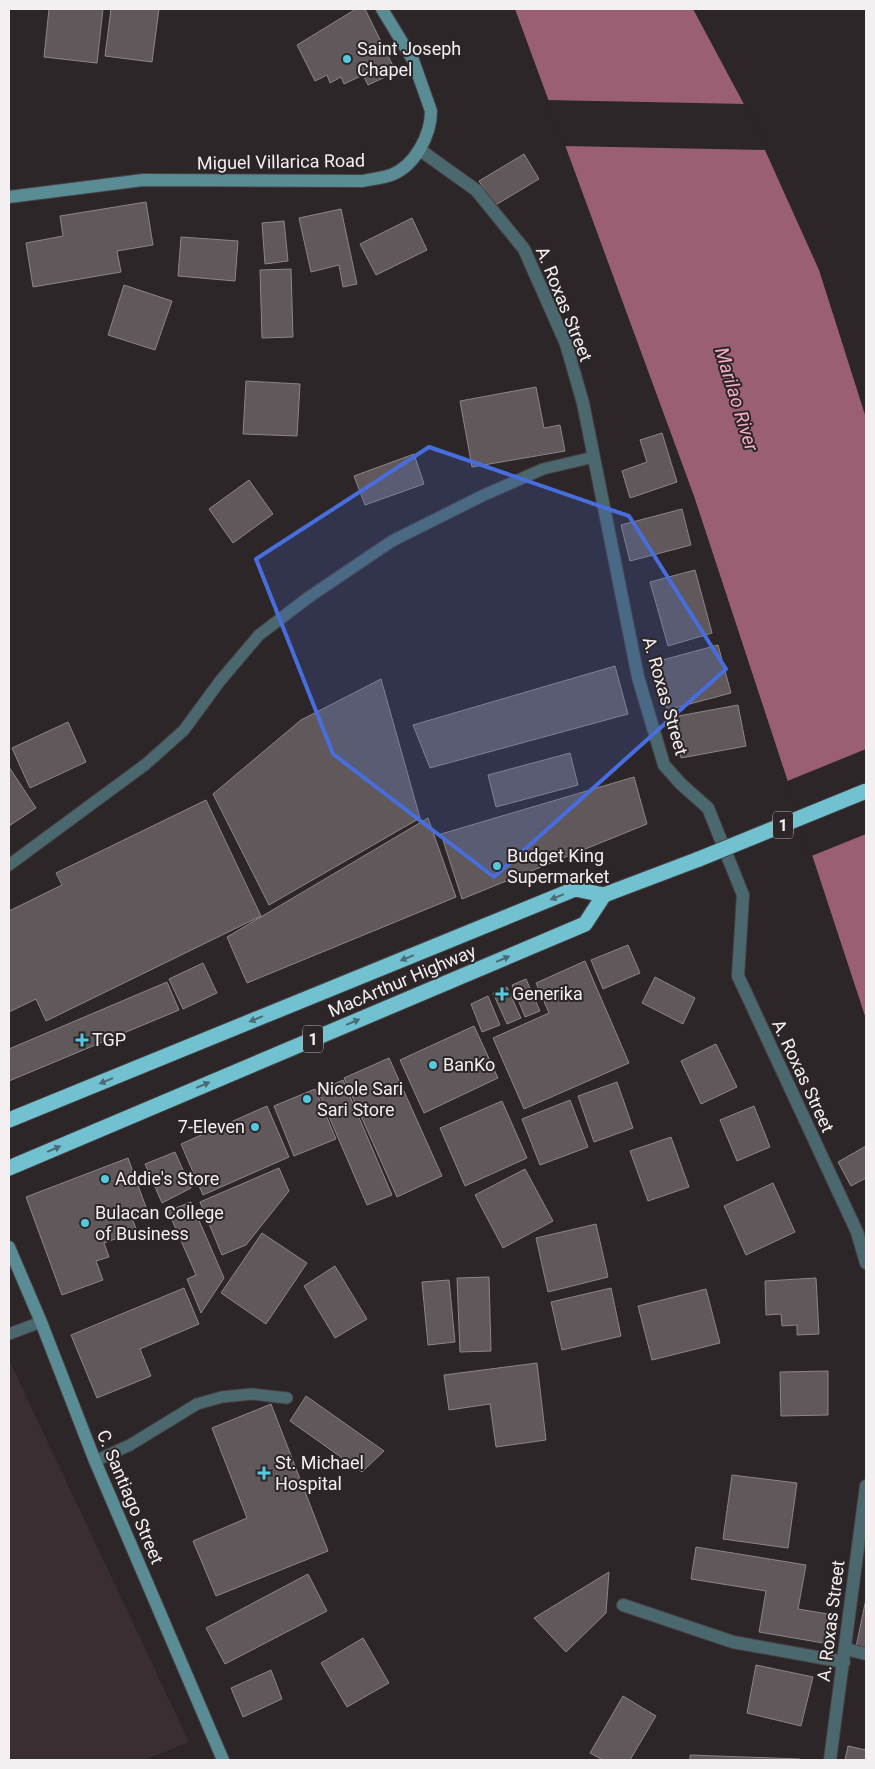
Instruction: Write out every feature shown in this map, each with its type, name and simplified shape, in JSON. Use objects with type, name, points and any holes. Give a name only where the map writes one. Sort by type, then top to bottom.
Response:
[{"type":"highway","name":"1","points":[[604,895],[699,860],[866,791]]},
{"type":"highway","name":"MacArthur Highway","points":[[9,1120],[575,889],[604,895],[585,924],[9,1168]]},
{"type":"main road","name":"Miguel Villarica Road","points":[[9,197],[143,180],[363,181],[392,174],[406,164],[420,150],[431,120],[431,111],[413,60],[382,9]]},
{"type":"main road","name":"C. Santiago Street","points":[[9,1247],[41,1322],[95,1461],[223,1760]]},
{"type":"street","name":"A. Roxas Street","points":[[420,150],[476,190],[524,248],[566,344],[583,403],[638,677],[664,765],[708,808],[743,895],[738,976],[856,1232],[866,1263]]},
{"type":"street","name":"A. Roxas Street","points":[[830,1760],[866,1486]]},
{"type":"street","points":[[623,1605],[733,1642],[844,1662]]},
{"type":"street","points":[[846,1649],[866,1654]]},
{"type":"lane","points":[[9,865],[146,764],[184,730],[220,681],[259,635],[309,598],[392,541],[484,495],[543,469],[594,457]]},
{"type":"lane","points":[[9,1334],[41,1322]]},
{"type":"lane","points":[[95,1461],[130,1445],[198,1404],[222,1397],[252,1394],[287,1398]]},
{"type":"highlighted area","points":[[429,447],[629,516],[726,669],[494,877],[333,754],[256,559]]},
{"type":"shaded area","points":[[9,1360],[189,1742],[144,1760],[9,1760]]},
{"type":"water","name":"Marilao River","points":[[515,9],[693,9],[746,108],[819,270],[866,418],[866,1019],[694,496]]},
{"type":"pier","points":[[546,100],[746,104],[768,150],[563,146]]},
{"type":"pier","points":[[866,749],[866,834],[809,857],[785,782]]},
{"type":"building","points":[[49,9],[103,9],[97,63],[44,57]]},
{"type":"building","points":[[111,9],[159,9],[152,62],[105,56]]},
{"type":"building","name":"Saint Joseph Chapel","points":[[356,9],[365,9],[396,72],[368,85],[363,75],[344,84],[341,77],[330,83],[327,75],[315,81],[297,45]]},
{"type":"building","points":[[524,154],[539,179],[494,206],[479,181]]},
{"type":"building","points":[[146,202],[153,245],[117,251],[121,272],[33,287],[26,243],[63,236],[60,216]]},
{"type":"building","points":[[341,209],[357,284],[343,287],[339,265],[311,272],[299,218]]},
{"type":"building","points":[[412,218],[427,250],[376,275],[360,244]]},
{"type":"building","points":[[284,221],[288,261],[265,264],[262,223]]},
{"type":"building","points":[[181,237],[238,241],[235,281],[178,276]]},
{"type":"building","points":[[291,269],[293,337],[262,338],[260,270]]},
{"type":"building","points":[[124,285],[172,301],[155,350],[108,335]]},
{"type":"building","points":[[246,381],[300,384],[297,436],[243,434]]},
{"type":"building","points":[[536,387],[544,428],[560,425],[565,451],[472,467],[460,401]]},
{"type":"building","points":[[662,433],[677,482],[630,498],[622,471],[647,462],[640,440]]},
{"type":"building","points":[[414,454],[424,484],[365,505],[354,476]]},
{"type":"building","points":[[249,480],[273,514],[233,543],[209,509]]},
{"type":"building","points":[[682,509],[691,545],[630,561],[621,525]]},
{"type":"building","points":[[695,570],[712,633],[668,646],[650,582]]},
{"type":"building","points":[[718,645],[731,693],[667,710],[655,662]]},
{"type":"building","points":[[615,666],[628,714],[430,768],[413,725]]},
{"type":"building","points":[[381,679],[420,818],[269,905],[213,794],[301,720]]},
{"type":"building","points":[[738,705],[746,746],[681,758],[673,717]]},
{"type":"building","points":[[68,722],[86,762],[30,788],[12,748]]},
{"type":"building","points":[[570,753],[578,785],[496,807],[488,775]]},
{"type":"building","points":[[9,767],[36,808],[9,826]]},
{"type":"building","name":"Budget King Supermarket","points":[[634,777],[647,824],[462,899],[441,834]]},
{"type":"building","points":[[206,800],[261,916],[46,1021],[36,999],[9,1012],[9,911],[62,885],[56,873]]},
{"type":"building","points":[[428,818],[456,897],[247,983],[227,937]]},
{"type":"building","points":[[628,945],[640,973],[603,989],[591,960]]},
{"type":"building","points":[[585,961],[629,1063],[524,1109],[493,1038],[549,1013],[536,983]]},
{"type":"building","points":[[203,963],[217,993],[183,1009],[169,979]]},
{"type":"building","points":[[655,977],[695,998],[683,1024],[642,1003]]},
{"type":"building","points":[[526,979],[540,1011],[525,1017],[512,985]]},
{"type":"building","points":[[167,982],[179,1010],[9,1081],[9,1049]]},
{"type":"building","points":[[507,987],[521,1018],[507,1024],[493,993]]},
{"type":"building","points":[[488,996],[500,1025],[482,1032],[471,1004]]},
{"type":"building","points":[[474,1026],[498,1078],[424,1113],[400,1060]]},
{"type":"building","points":[[716,1044],[737,1087],[701,1104],[681,1061]]},
{"type":"building","points":[[389,1058],[442,1176],[397,1197],[344,1078]]},
{"type":"building","points":[[343,1080],[392,1195],[367,1205],[318,1091]]},
{"type":"building","points":[[617,1082],[633,1128],[594,1142],[578,1096]]},
{"type":"building","points":[[315,1089],[336,1139],[294,1156],[274,1106]]},
{"type":"building","points":[[570,1100],[588,1147],[540,1165],[522,1119]]},
{"type":"building","points":[[502,1101],[527,1158],[465,1186],[440,1128]]},
{"type":"building","points":[[267,1106],[289,1157],[203,1195],[181,1144]]},
{"type":"building","points":[[754,1106],[770,1147],[737,1161],[720,1120]]},
{"type":"building","points":[[671,1137],[689,1187],[648,1201],[630,1151]]},
{"type":"building","points":[[866,1146],[866,1178],[851,1186],[838,1162]]},
{"type":"building","points":[[175,1152],[191,1188],[162,1203],[145,1164]]},
{"type":"building","name":"Bulacan College of Business","points":[[128,1158],[147,1210],[131,1216],[137,1231],[104,1243],[109,1257],[96,1261],[103,1280],[62,1295],[26,1197]]},
{"type":"building","points":[[279,1168],[289,1191],[246,1245],[222,1255],[200,1202]]},
{"type":"building","points":[[525,1169],[553,1221],[503,1248],[475,1195]]},
{"type":"building","points":[[773,1183],[795,1232],[746,1255],[724,1206]]},
{"type":"building","points":[[191,1202],[224,1278],[201,1313],[187,1279],[196,1275],[168,1211]]},
{"type":"building","points":[[596,1224],[608,1277],[548,1292],[536,1238]]},
{"type":"building","points":[[262,1233],[307,1263],[266,1324],[221,1293]]},
{"type":"building","points":[[335,1266],[367,1319],[335,1338],[304,1286]]},
{"type":"building","points":[[489,1277],[491,1351],[460,1352],[457,1278]]},
{"type":"building","points":[[816,1278],[819,1334],[797,1335],[797,1325],[782,1326],[781,1314],[766,1315],[765,1281]]},
{"type":"building","points":[[449,1280],[455,1342],[428,1345],[422,1282]]},
{"type":"building","points":[[184,1288],[199,1324],[140,1349],[151,1376],[97,1398],[71,1335]]},
{"type":"building","points":[[611,1288],[621,1336],[562,1350],[551,1302]]},
{"type":"building","points":[[706,1289],[720,1343],[652,1360],[638,1306]]},
{"type":"building","points":[[537,1363],[546,1440],[496,1447],[490,1404],[449,1410],[444,1375]]},
{"type":"building","points":[[828,1371],[828,1415],[781,1416],[780,1372]]},
{"type":"building","points":[[306,1396],[384,1451],[362,1472],[290,1421]]},
{"type":"building","name":"St. Michael Hospital","points":[[271,1404],[328,1551],[216,1596],[193,1541],[247,1518],[212,1428]]},
{"type":"building","points":[[732,1475],[797,1483],[788,1548],[723,1539]]},
{"type":"building","points":[[696,1547],[806,1565],[798,1609],[834,1615],[829,1644],[759,1632],[766,1591],[691,1579]]},
{"type":"building","points":[[609,1572],[606,1613],[566,1652],[534,1618]]},
{"type":"building","points":[[308,1574],[327,1611],[225,1664],[206,1628]]},
{"type":"building","points":[[866,1599],[866,1649],[856,1647]]},
{"type":"building","points":[[363,1638],[389,1683],[347,1707],[321,1663]]},
{"type":"building","points":[[756,1665],[813,1677],[801,1726],[747,1713]]},
{"type":"building","points":[[271,1670],[282,1699],[243,1717],[231,1688]]},
{"type":"building","points":[[623,1696],[656,1716],[630,1760],[603,1760],[590,1753]]},
{"type":"building","points":[[848,1746],[866,1750],[866,1760],[845,1760]]},
{"type":"building","points":[[690,1755],[800,1759],[800,1760],[690,1760]]},
{"type":"place","name":"Saint Joseph Chapel","points":[[347,59]]},
{"type":"place","name":"Budget King Supermarket","points":[[497,866]]},
{"type":"place","name":"Generika","points":[[502,994]]},
{"type":"place","name":"TGP","points":[[82,1040]]},
{"type":"place","name":"BanKo","points":[[433,1065]]},
{"type":"place","name":"Nicole Sari Sari Store","points":[[307,1099]]},
{"type":"place","name":"7-Eleven","points":[[255,1127]]},
{"type":"place","name":"Addie's Store","points":[[105,1179]]},
{"type":"place","name":"Bulacan College of Business","points":[[85,1223]]},
{"type":"place","name":"St. Michael Hospital","points":[[264,1473]]}]
